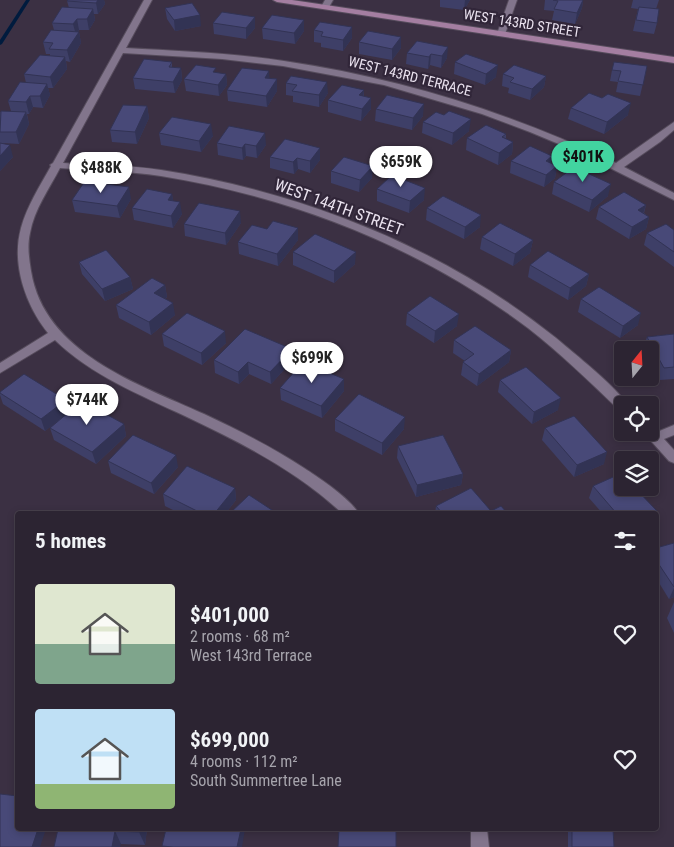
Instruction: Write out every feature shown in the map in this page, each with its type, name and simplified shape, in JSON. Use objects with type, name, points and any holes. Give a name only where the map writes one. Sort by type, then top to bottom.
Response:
[{"type":"street","points":[[148,0],[55,165],[33,208],[24,235],[22,260],[29,289],[55,334],[98,367],[265,451],[302,473],[348,511]]},
{"type":"street","name":"WEST 143RD STREET","points":[[277,0],[327,4],[501,34],[674,60]]},
{"type":"street","points":[[501,34],[513,0]]},
{"type":"street","name":"WEST 143RD TERRACE","points":[[120,50],[282,63],[385,82],[479,108],[528,126],[617,167],[674,197]]},
{"type":"street","points":[[617,167],[657,140],[674,125]]},
{"type":"street","name":"WEST 144TH STREET","points":[[55,165],[178,176],[255,194],[308,210],[362,230],[412,252],[460,279],[517,315],[573,359],[614,398]]},
{"type":"street","points":[[0,369],[55,334]]},
{"type":"street","points":[[659,433],[674,430]]},
{"type":"street","points":[[658,441],[674,458]]},
{"type":"street","points":[[479,831],[480,847]]},
{"type":"building","points":[[68,0],[98,0],[96,3]]},
{"type":"building","points":[[553,0],[583,0],[577,13],[554,9],[558,1]]},
{"type":"building","points":[[192,3],[200,15],[174,20],[165,8]]},
{"type":"building","points":[[62,7],[93,9],[87,19],[77,19],[73,24],[52,23]]},
{"type":"building","points":[[639,7],[659,9],[657,23],[636,20]]},
{"type":"building","points":[[222,12],[255,17],[246,28],[213,23]]},
{"type":"building","points":[[272,15],[304,20],[294,33],[262,28]]},
{"type":"building","points":[[320,22],[352,27],[343,40],[321,36],[323,32],[314,30]]},
{"type":"building","points":[[51,30],[79,32],[67,50],[49,49],[53,43],[43,42]]},
{"type":"building","points":[[368,31],[401,37],[392,49],[359,42]]},
{"type":"building","points":[[417,41],[448,47],[442,56],[431,54],[429,57],[407,53]]},
{"type":"building","points":[[466,54],[498,65],[486,74],[455,62]]},
{"type":"building","points":[[40,55],[65,57],[50,77],[24,74]]},
{"type":"building","points":[[144,59],[172,62],[169,67],[181,68],[173,82],[133,78]]},
{"type":"building","points":[[614,62],[647,66],[643,85],[618,81],[621,71],[612,70]]},
{"type":"building","points":[[196,65],[216,68],[213,72],[226,74],[218,85],[184,79]]},
{"type":"building","points":[[514,65],[546,76],[532,89],[510,82],[514,78],[503,74]]},
{"type":"building","points":[[242,68],[269,71],[265,78],[277,79],[266,96],[227,90]]},
{"type":"building","points":[[291,76],[327,82],[319,95],[292,91],[297,85],[286,83]]},
{"type":"building","points":[[20,82],[47,84],[40,96],[30,96],[26,102],[8,101]]},
{"type":"building","points":[[342,85],[364,90],[359,95],[371,98],[362,109],[328,100]]},
{"type":"building","points":[[589,93],[602,98],[608,94],[631,103],[607,122],[571,108]]},
{"type":"building","points":[[387,95],[424,104],[413,118],[376,109]]},
{"type":"building","points":[[123,105],[147,106],[135,132],[110,130]]},
{"type":"building","points":[[1,111],[26,112],[16,132],[0,132]]},
{"type":"building","points":[[449,111],[471,119],[453,133],[423,122],[436,112],[444,115]]},
{"type":"building","points":[[172,117],[211,124],[199,141],[159,133]]},
{"type":"building","points":[[486,125],[506,134],[502,137],[513,142],[499,153],[467,138]]},
{"type":"building","points":[[229,126],[265,133],[256,146],[245,144],[242,148],[217,143]]},
{"type":"building","points":[[285,139],[320,148],[310,161],[297,158],[293,162],[270,157]]},
{"type":"building","points":[[0,143],[10,145],[0,156]]},
{"type":"building","points":[[530,146],[552,156],[546,161],[557,166],[546,175],[511,161]]},
{"type":"building","points":[[344,157],[373,166],[360,180],[331,171]]},
{"type":"building","points":[[574,167],[611,184],[592,200],[554,182]]},
{"type":"building","points":[[392,175],[425,188],[410,201],[377,189]]},
{"type":"building","points":[[85,181],[129,187],[117,206],[72,200]]},
{"type":"building","points":[[147,189],[172,194],[168,200],[180,202],[171,216],[132,208]]},
{"type":"building","points":[[624,192],[646,205],[638,210],[649,217],[632,227],[599,207]]},
{"type":"building","points":[[443,196],[481,215],[465,227],[427,208]]},
{"type":"building","points":[[199,203],[240,211],[225,233],[184,224]]},
{"type":"building","points":[[273,221],[298,228],[277,254],[238,242],[252,225],[267,229]]},
{"type":"building","points":[[500,223],[533,240],[515,254],[482,237]]},
{"type":"building","points":[[666,224],[674,230],[674,252],[647,233]]},
{"type":"building","points":[[315,234],[356,252],[334,271],[293,252]]},
{"type":"building","points":[[106,250],[130,277],[102,289],[79,262]]},
{"type":"building","points":[[548,251],[589,274],[570,288],[530,265]]},
{"type":"building","points":[[152,278],[165,285],[154,293],[173,303],[149,322],[116,305]]},
{"type":"building","points":[[599,287],[641,313],[623,326],[581,299]]},
{"type":"building","points":[[430,296],[459,314],[435,331],[407,313]]},
{"type":"building","points":[[187,313],[225,331],[201,353],[162,334]]},
{"type":"building","points":[[475,326],[511,350],[479,374],[463,362],[474,354],[454,340]]},
{"type":"building","points":[[245,329],[292,349],[270,372],[248,362],[238,372],[214,360]]},
{"type":"building","points":[[674,334],[674,367],[664,368],[659,359],[659,341],[649,341],[647,337]]},
{"type":"building","points":[[303,362],[344,379],[321,406],[280,388]]},
{"type":"building","points":[[526,367],[561,398],[534,412],[500,380]]},
{"type":"building","points":[[24,374],[66,400],[41,419],[0,393]]},
{"type":"building","points":[[359,394],[405,417],[382,443],[335,419]]},
{"type":"building","points":[[82,401],[124,424],[92,452],[50,428]]},
{"type":"building","points":[[574,416],[607,452],[577,465],[545,428]]},
{"type":"building","points":[[133,435],[176,455],[151,483],[108,461]]},
{"type":"building","points":[[443,435],[463,474],[417,485],[398,446]]},
{"type":"building","points":[[187,466],[235,488],[216,511],[197,511],[163,494]]},
{"type":"building","points":[[614,477],[614,496],[643,496],[657,511],[614,511],[593,486]]},
{"type":"building","points":[[471,488],[491,511],[440,511],[436,506]]},
{"type":"building","points":[[249,495],[273,511],[232,511]]},
{"type":"building","points":[[501,506],[505,511],[491,511]]},
{"type":"building","points":[[674,543],[674,587],[659,564],[659,547]]},
{"type":"building","points":[[0,794],[15,796],[15,831],[37,831],[32,847],[0,847]]},
{"type":"building","points":[[58,831],[115,831],[112,847],[54,847]]},
{"type":"building","points":[[166,831],[241,831],[237,847],[162,846]]},
{"type":"building","points":[[339,831],[396,831],[396,847],[338,847]]},
{"type":"building","points":[[572,831],[613,831],[614,847],[572,847]]},
{"type":"waterway","points":[[0,44],[28,0]]}]
